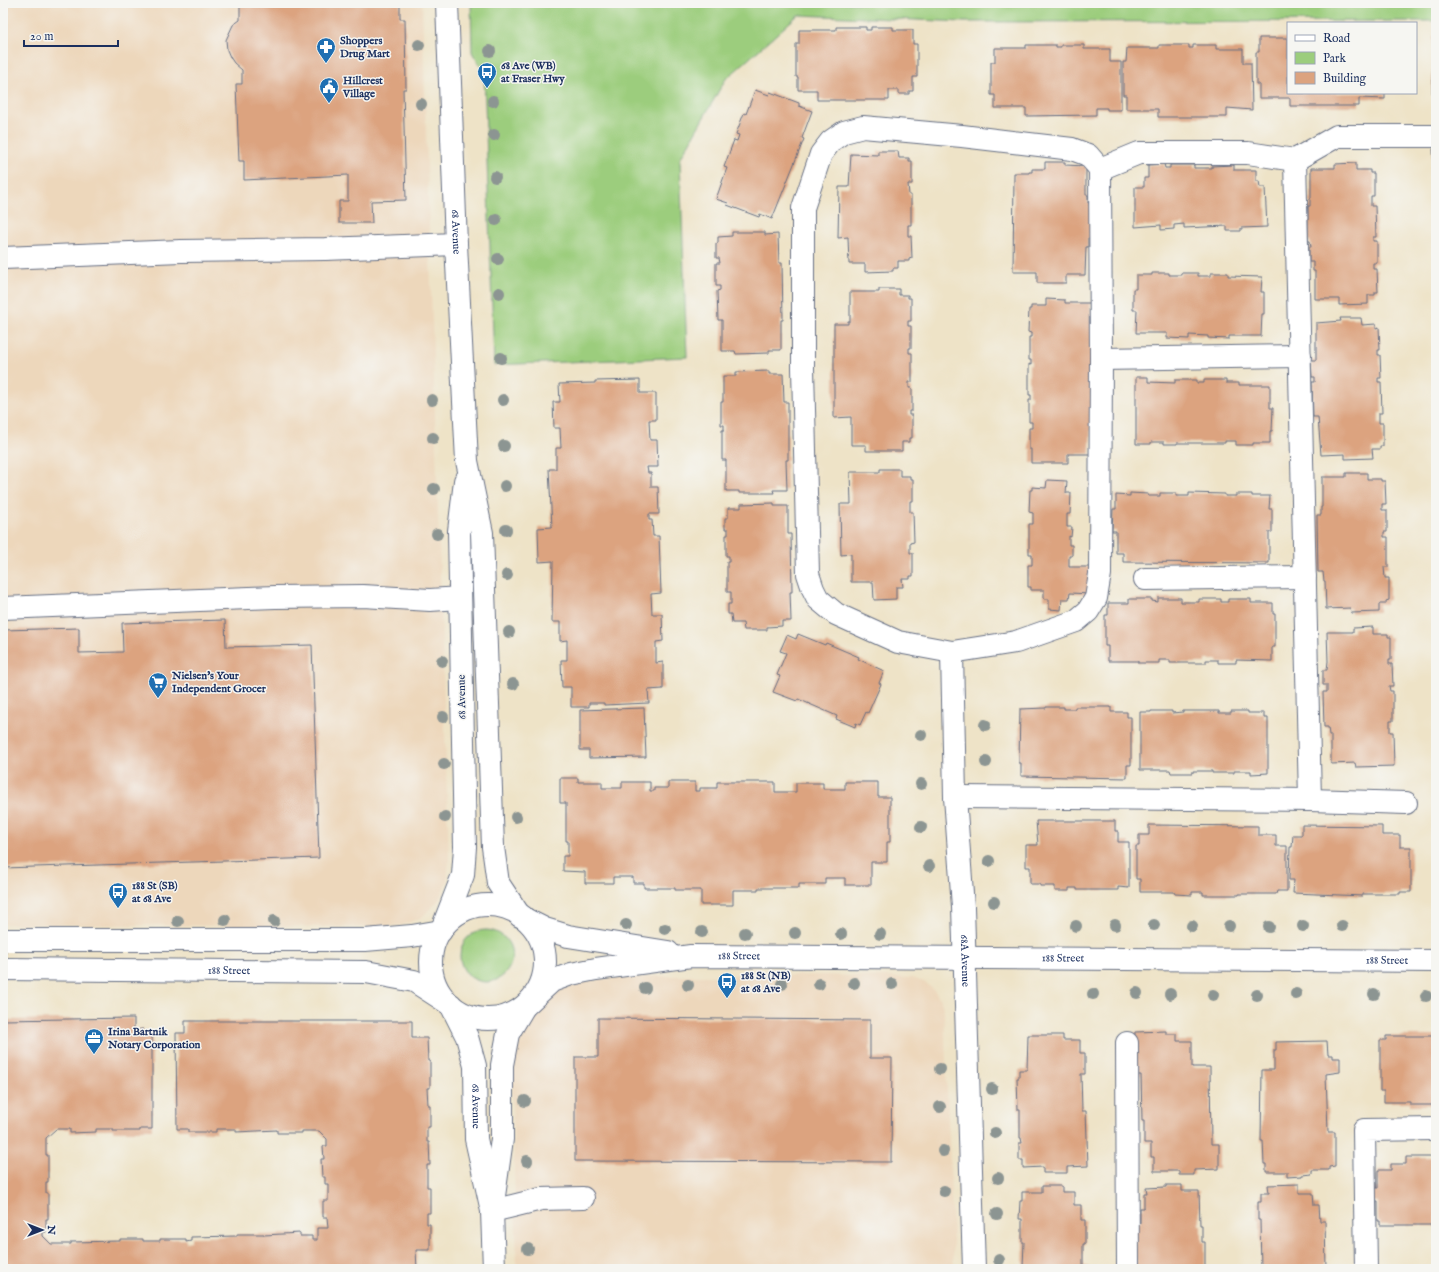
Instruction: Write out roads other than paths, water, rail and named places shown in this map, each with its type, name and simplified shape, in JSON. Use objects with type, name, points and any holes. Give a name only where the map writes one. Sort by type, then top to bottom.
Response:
[{"type":"street","name":"68 Avenue","points":[[447,3],[456,244],[467,462],[482,533],[493,847],[498,883],[521,916]]},
{"type":"street","points":[[863,127],[1072,148],[1088,155],[1100,169],[1101,359],[1100,574],[1096,598],[1088,611],[1076,621],[1016,642],[952,652],[898,642],[836,614],[818,599],[808,574],[803,368],[803,208],[821,154],[831,141],[844,132],[863,127]]},
{"type":"street","points":[[1100,169],[1139,153],[1248,153],[1295,160],[1337,136],[1436,136]]},
{"type":"street","points":[[1295,160],[1310,800]]},
{"type":"street","points":[[3,258],[181,251],[302,250],[456,244]]},
{"type":"street","points":[[1101,359],[1300,356]]},
{"type":"street","name":"68 Avenue","points":[[442,930],[463,876],[465,847],[459,531],[467,462]]},
{"type":"street","points":[[1145,579],[1305,577]]},
{"type":"street","points":[[3,608],[275,597],[363,596],[430,600],[460,598]]},
{"type":"street","name":"68A Avenue","points":[[952,652],[955,797],[963,908],[974,1269]]},
{"type":"street","points":[[955,797],[1310,800],[1406,803]]},
{"type":"street","points":[[482,906],[504,908],[521,916],[537,933],[545,960],[544,974],[539,988],[525,1006],[508,1016],[494,1019],[480,1019],[466,1015],[449,1004],[439,992],[432,972],[432,950],[442,930],[450,920],[462,912],[482,906]]},
{"type":"street","name":"188 Street","points":[[521,916],[544,929],[568,936],[691,956]]},
{"type":"street","points":[[3,940],[365,940],[412,936],[442,930]]},
{"type":"street","name":"188 Street","points":[[525,1006],[552,981],[571,974],[596,969],[691,956],[1436,961]]},
{"type":"street","name":"188 Street","points":[[3,969],[366,972],[414,981],[449,1004]]},
{"type":"street","name":"68 Avenue","points":[[449,1004],[467,1037],[475,1066],[476,1139],[492,1211]]},
{"type":"street","name":"68 Avenue","points":[[494,1269],[492,1211],[502,1139],[502,1065],[508,1034],[525,1006]]},
{"type":"street","points":[[1127,1043],[1128,1269]]},
{"type":"street","points":[[1366,1269],[1364,1130],[1436,1129]]},
{"type":"street","points":[[492,1211],[541,1199],[583,1198]]},
{"type":"place","name":"Shoppers Drug Mart","points":[[326,64]]},
{"type":"place","name":"68 Ave (WB) at Fraser Hwy","points":[[487,89]]},
{"type":"place","name":"Hillcrest Village","points":[[329,104]]},
{"type":"place","name":"Nielsen's Your Independent Grocer","points":[[158,699]]},
{"type":"place","name":"188 St (SB) at 68 Ave","points":[[118,909]]},
{"type":"place","name":"188 St (NB) at 68 Ave","points":[[727,999]]},
{"type":"place","name":"Irina Bartnik Notary Corporation","points":[[94,1055]]}]
